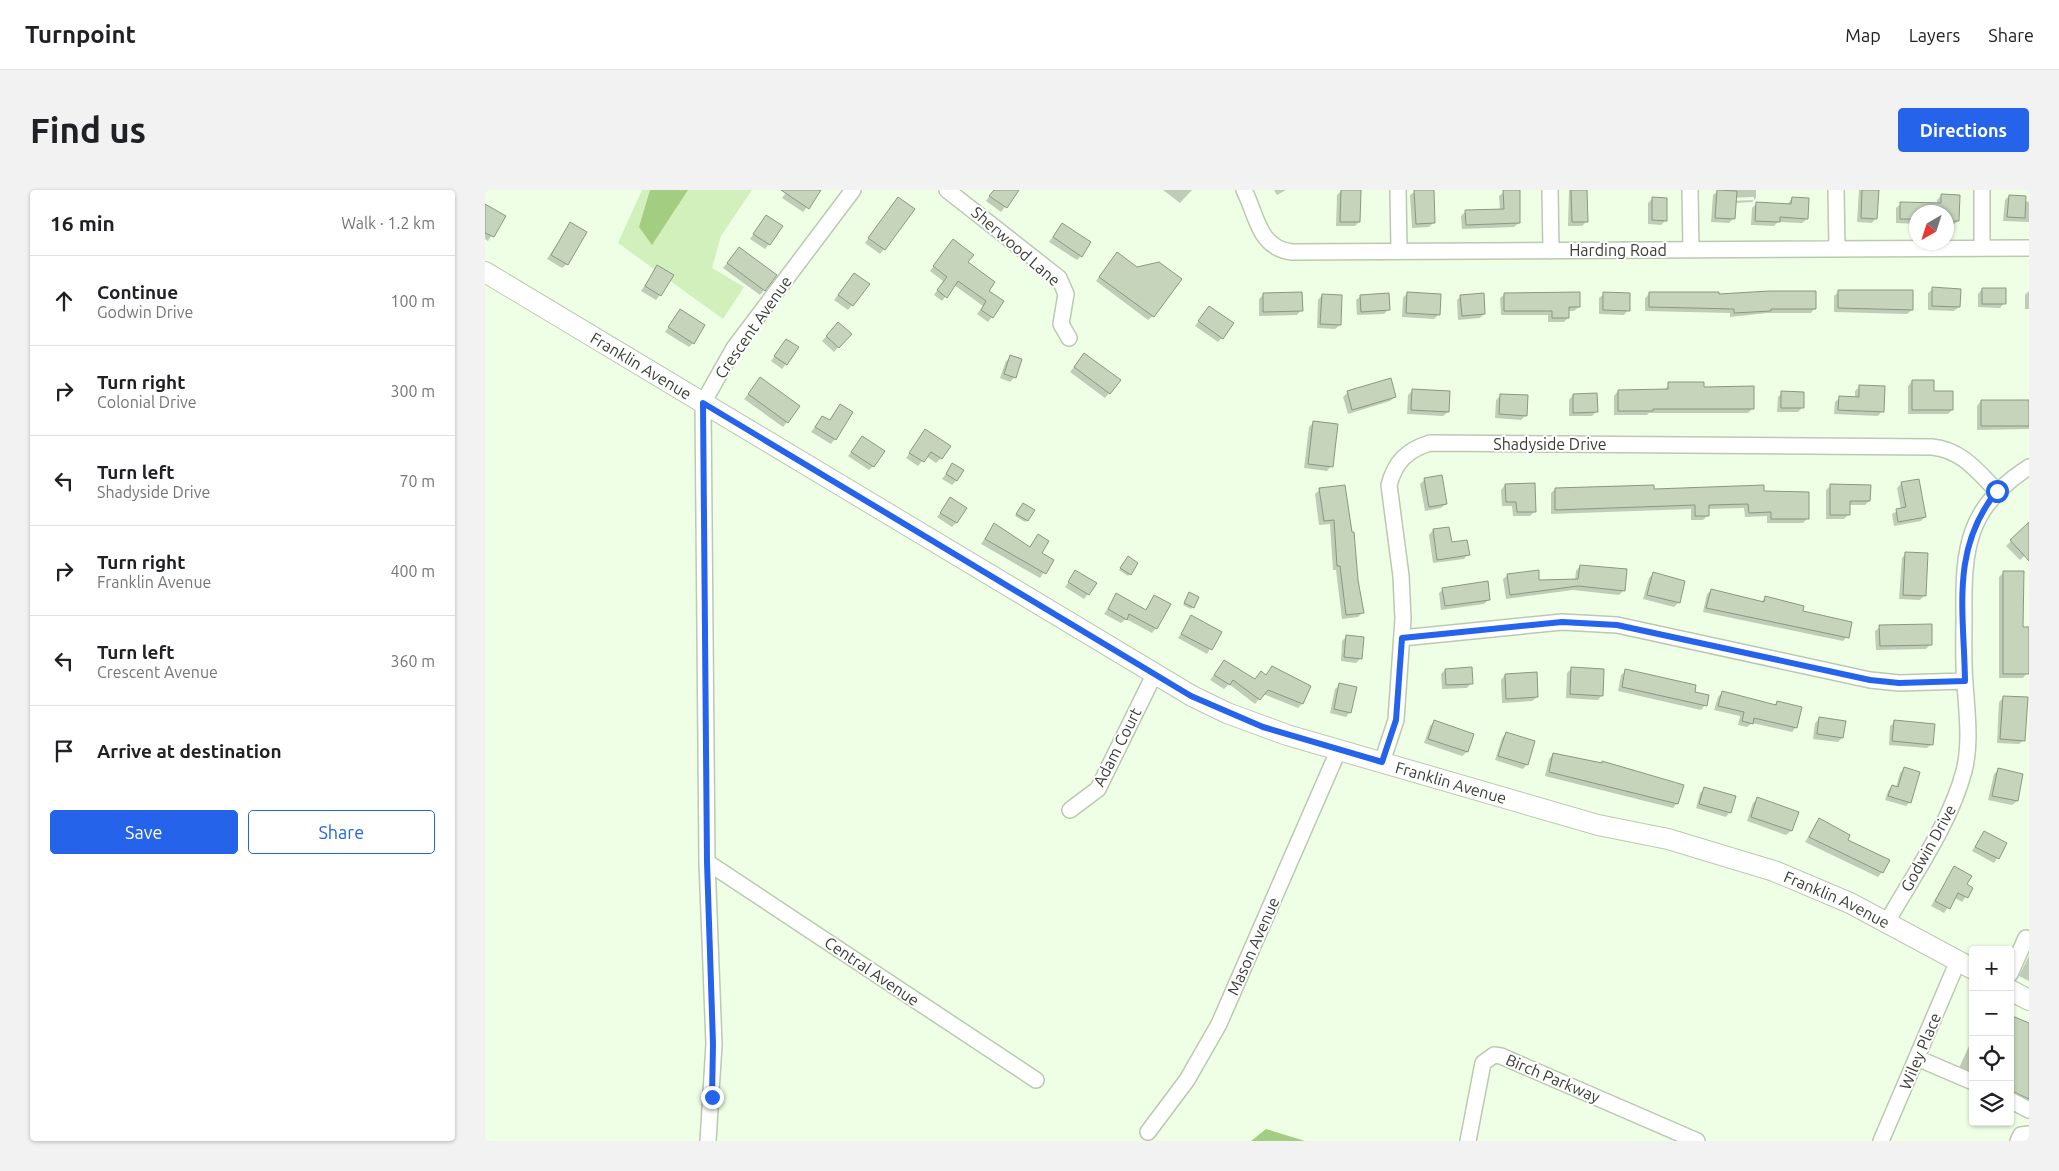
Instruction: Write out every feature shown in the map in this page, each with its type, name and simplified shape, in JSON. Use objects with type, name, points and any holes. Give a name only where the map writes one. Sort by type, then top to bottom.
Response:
[{"type":"main road","name":"Franklin Avenue","points":[[485,272],[1153,675],[1227,713],[1271,729],[1598,825],[1668,839],[1735,858],[1813,886],[1887,922],[1965,965]]},
{"type":"main road","points":[[2012,991],[2029,1000]]},
{"type":"street","name":"Crescent Avenue","points":[[708,1141],[713,1044],[707,862],[703,403],[734,348],[853,190]]},
{"type":"street","name":"Sherwood Lane","points":[[947,190],[1059,278],[1066,294],[1061,324],[1069,338]]},
{"type":"street","name":"Harding Road","points":[[1244,190],[1259,230],[1275,247],[1292,252],[2029,248]]},
{"type":"street","points":[[1398,190],[1399,251]]},
{"type":"street","points":[[1550,190],[1551,251]]},
{"type":"street","points":[[1690,190],[1691,250]]},
{"type":"street","points":[[1837,190],[1837,249]]},
{"type":"street","points":[[1982,190],[1982,248]]},
{"type":"street","name":"Shadyside Drive","points":[[1382,762],[1396,720],[1402,638],[1401,576],[1389,485],[1392,473],[1399,461],[1412,450],[1430,443],[1932,447],[1954,452],[1965,459],[1997,491]]},
{"type":"street","name":"Godwin Drive","points":[[1887,922],[1948,815],[1964,772],[1968,738],[1965,681],[1964,562],[1975,525],[1997,491],[2029,466]]},
{"type":"street","points":[[1402,638],[1562,622],[1588,622],[1617,625],[1870,680],[1899,683],[1965,681]]},
{"type":"street","name":"Adam Court","points":[[1070,810],[1098,789],[1153,675]]},
{"type":"street","name":"Mason Avenue","points":[[1146,1138],[1187,1080],[1219,1024],[1339,749]]},
{"type":"street","name":"Central Avenue","points":[[707,862],[1036,1080]]},
{"type":"street","points":[[2014,965],[2026,938]]},
{"type":"street","name":"Wiley Place","points":[[1881,1141],[1917,1058],[1965,965]]},
{"type":"street","name":"Birch Parkway","points":[[1468,1141],[1483,1063],[1494,1055],[1501,1056],[1697,1141]]},
{"type":"street","points":[[1917,1058],[1971,1081]]},
{"type":"street","points":[[2014,1102],[2029,1110]]},
{"type":"street","points":[[2018,1141],[2021,1135],[2029,1134]]},
{"type":"green space","points":[[642,190],[752,190],[721,236],[712,268],[744,287],[723,319],[618,243]]},
{"type":"green space","points":[[650,190],[688,190],[652,245],[639,227]]},
{"type":"green space","points":[[1266,1129],[1305,1141],[1251,1141]]},
{"type":"building","points":[[781,190],[821,190],[809,209]]},
{"type":"building","points":[[994,190],[1019,190],[1007,208],[989,196]]},
{"type":"building","points":[[1341,190],[1361,190],[1360,222],[1340,222]]},
{"type":"building","points":[[1414,190],[1434,190],[1435,223],[1416,224]]},
{"type":"building","points":[[1503,190],[1520,190],[1520,223],[1466,225],[1465,210],[1504,209]]},
{"type":"building","points":[[1571,190],[1587,190],[1588,222],[1572,222]]},
{"type":"building","points":[[1717,190],[1737,191],[1735,219],[1715,218]]},
{"type":"building","points":[[1862,190],[1879,190],[1877,219],[1861,218]]},
{"type":"building","points":[[1941,194],[1960,195],[1959,221],[1954,221],[1954,205],[1909,205],[1909,219],[1900,219],[1900,202],[1941,203]]},
{"type":"building","points":[[2009,195],[2026,196],[2025,218],[2007,217]]},
{"type":"building","points":[[898,197],[915,209],[885,250],[868,238]]},
{"type":"building","points":[[1652,197],[1667,198],[1667,221],[1652,220]]},
{"type":"building","points":[[1792,197],[1809,198],[1808,219],[1780,217],[1780,222],[1755,221],[1756,202],[1791,204]]},
{"type":"building","points":[[485,204],[506,216],[494,237],[485,233]]},
{"type":"building","points":[[766,215],[783,226],[770,245],[753,234]]},
{"type":"building","points":[[570,222],[587,232],[568,265],[551,255]]},
{"type":"building","points":[[1062,223],[1091,242],[1082,257],[1053,237]]},
{"type":"building","points":[[953,239],[974,255],[968,262],[995,282],[989,291],[1004,301],[993,318],[981,310],[986,301],[958,281],[947,298],[937,290],[947,277],[933,266]]},
{"type":"building","points":[[739,247],[777,275],[765,291],[727,263]]},
{"type":"building","points":[[1117,252],[1137,267],[1159,262],[1182,279],[1154,317],[1099,277]]},
{"type":"building","points":[[657,265],[674,275],[661,296],[645,286]]},
{"type":"building","points":[[854,273],[870,284],[853,306],[838,295]]},
{"type":"building","points":[[1932,287],[1961,289],[1960,307],[1932,306]]},
{"type":"building","points":[[1982,288],[2006,288],[2006,304],[1982,304]]},
{"type":"building","points":[[1838,290],[1913,290],[1913,310],[1838,308]]},
{"type":"building","points":[[1816,291],[1816,309],[1771,309],[1771,311],[1734,313],[1734,309],[1649,307],[1649,292],[1719,292],[1719,294]]},
{"type":"building","points":[[1302,292],[1303,311],[1263,312],[1263,293]]},
{"type":"building","points":[[1407,292],[1441,294],[1440,315],[1406,313]]},
{"type":"building","points":[[1580,292],[1580,307],[1569,307],[1569,318],[1552,318],[1552,311],[1504,311],[1504,293]]},
{"type":"building","points":[[1603,292],[1630,293],[1630,311],[1603,310]]},
{"type":"building","points":[[1389,293],[1390,310],[1361,312],[1360,295]]},
{"type":"building","points":[[1484,293],[1485,314],[1462,316],[1460,295]]},
{"type":"building","points":[[1322,294],[1342,295],[1341,325],[1320,324]]},
{"type":"building","points":[[1209,306],[1234,323],[1223,339],[1198,321]]},
{"type":"building","points":[[680,309],[705,325],[694,344],[668,327]]},
{"type":"building","points":[[838,322],[852,334],[839,348],[826,336]]},
{"type":"building","points":[[786,339],[799,347],[787,365],[774,356]]},
{"type":"building","points":[[1084,353],[1121,380],[1110,394],[1074,367]]},
{"type":"building","points":[[1010,355],[1022,359],[1016,378],[1004,374]]},
{"type":"building","points":[[760,377],[800,406],[788,423],[748,394]]},
{"type":"building","points":[[1391,378],[1396,397],[1352,410],[1347,391]]},
{"type":"building","points":[[1912,380],[1934,380],[1934,391],[1953,391],[1953,410],[1912,410]]},
{"type":"building","points":[[1668,382],[1704,382],[1704,387],[1754,386],[1754,409],[1618,411],[1618,390],[1668,389]]},
{"type":"building","points":[[1859,385],[1885,386],[1884,412],[1838,410],[1839,396],[1859,397]]},
{"type":"building","points":[[1412,389],[1450,391],[1449,412],[1411,410]]},
{"type":"building","points":[[1781,391],[1804,392],[1804,408],[1781,408]]},
{"type":"building","points":[[1597,393],[1598,412],[1573,413],[1573,394]]},
{"type":"building","points":[[1500,394],[1528,395],[1527,416],[1499,414]]},
{"type":"building","points":[[1981,400],[2029,400],[2029,426],[1981,426]]},
{"type":"building","points":[[840,404],[853,412],[836,440],[815,427],[822,416],[830,420]]},
{"type":"building","points":[[1313,421],[1338,424],[1333,467],[1308,464]]},
{"type":"building","points":[[925,429],[951,446],[942,459],[931,452],[924,462],[909,453]]},
{"type":"building","points":[[862,436],[885,451],[874,467],[851,452]]},
{"type":"building","points":[[952,463],[964,470],[957,481],[946,474]]},
{"type":"building","points":[[1442,475],[1447,504],[1429,507],[1424,478]]},
{"type":"building","points":[[1919,479],[1926,517],[1898,522],[1896,509],[1906,507],[1901,482]]},
{"type":"building","points":[[1535,483],[1536,512],[1517,512],[1516,502],[1506,502],[1505,484]]},
{"type":"building","points":[[1830,484],[1871,485],[1870,501],[1850,501],[1850,515],[1830,515]]},
{"type":"building","points":[[1345,485],[1352,532],[1354,532],[1358,580],[1364,613],[1346,615],[1340,566],[1337,566],[1334,520],[1324,521],[1319,488]]},
{"type":"building","points":[[1654,485],[1654,489],[1764,485],[1764,491],[1809,492],[1809,519],[1771,519],[1771,512],[1749,513],[1748,504],[1709,505],[1709,516],[1695,516],[1695,505],[1555,510],[1555,488]]},
{"type":"building","points":[[950,497],[967,508],[957,523],[940,513]]},
{"type":"building","points":[[1023,503],[1035,510],[1028,521],[1016,514]]},
{"type":"building","points":[[2029,522],[2029,561],[2010,540]]},
{"type":"building","points":[[994,523],[1030,547],[1038,534],[1049,541],[1042,553],[1054,560],[1046,574],[985,539]]},
{"type":"building","points":[[1449,527],[1452,542],[1467,540],[1470,555],[1437,560],[1433,529]]},
{"type":"building","points":[[1905,552],[1928,553],[1926,596],[1903,595]]},
{"type":"building","points":[[1128,556],[1138,563],[1131,575],[1120,568]]},
{"type":"building","points":[[1580,565],[1627,569],[1625,591],[1578,586],[1510,595],[1507,574],[1539,570],[1539,580],[1578,579]]},
{"type":"building","points":[[1075,570],[1097,583],[1089,595],[1068,582]]},
{"type":"building","points":[[2003,571],[2024,571],[2023,627],[2029,627],[2029,674],[2003,674]]},
{"type":"building","points":[[1653,572],[1685,581],[1680,603],[1647,595]]},
{"type":"building","points":[[1488,581],[1490,600],[1445,606],[1442,588]]},
{"type":"building","points":[[1711,589],[1764,602],[1765,596],[1804,606],[1803,611],[1852,622],[1849,638],[1706,608]]},
{"type":"building","points":[[1189,592],[1199,597],[1194,608],[1184,603]]},
{"type":"building","points":[[1116,593],[1146,610],[1154,595],[1171,604],[1157,629],[1129,614],[1127,620],[1108,609]]},
{"type":"building","points":[[1191,615],[1222,632],[1212,650],[1181,634]]},
{"type":"building","points":[[1932,624],[1932,645],[1880,646],[1879,625]]},
{"type":"building","points":[[1346,635],[1364,637],[1362,659],[1344,657]]},
{"type":"building","points":[[1224,660],[1255,679],[1261,671],[1266,675],[1272,666],[1311,686],[1303,704],[1268,690],[1260,700],[1233,680],[1230,685],[1214,675]]},
{"type":"building","points":[[1472,667],[1473,684],[1446,685],[1445,669]]},
{"type":"building","points":[[1571,667],[1604,669],[1603,696],[1570,694]]},
{"type":"building","points":[[1625,669],[1696,685],[1695,692],[1709,695],[1707,706],[1622,687]]},
{"type":"building","points":[[1537,672],[1538,697],[1506,699],[1505,674]]},
{"type":"building","points":[[1339,683],[1357,687],[1351,713],[1334,709]]},
{"type":"building","points":[[1722,691],[1776,705],[1777,701],[1802,707],[1797,728],[1754,718],[1753,724],[1742,721],[1744,712],[1718,706]]},
{"type":"building","points":[[2003,696],[2028,697],[2025,741],[2000,739]]},
{"type":"building","points":[[1819,717],[1846,721],[1843,738],[1817,734]]},
{"type":"building","points":[[1434,720],[1474,734],[1468,752],[1428,739]]},
{"type":"building","points":[[1894,720],[1935,724],[1933,745],[1892,741]]},
{"type":"building","points":[[1506,732],[1535,741],[1528,765],[1498,756]]},
{"type":"building","points":[[1553,753],[1602,763],[1602,761],[1684,785],[1678,804],[1549,772]]},
{"type":"building","points":[[1904,767],[1920,772],[1911,803],[1888,796],[1892,785],[1898,787]]},
{"type":"building","points":[[1998,768],[2023,774],[2018,801],[1992,796]]},
{"type":"building","points":[[1704,787],[1736,796],[1731,813],[1699,804]]},
{"type":"building","points":[[1757,797],[1799,812],[1792,831],[1751,817]]},
{"type":"building","points":[[1819,818],[1850,835],[1848,840],[1890,860],[1883,873],[1809,837]]},
{"type":"building","points":[[1984,831],[2007,843],[1999,859],[1975,847]]},
{"type":"building","points":[[1954,866],[1972,876],[1967,884],[1973,888],[1968,898],[1958,893],[1950,909],[1935,901]]},
{"type":"building","points":[[2014,1017],[2029,1023],[2029,1099],[2014,1092]]},
{"type":"route","points":[[712,1097],[712,974],[707,862],[703,403],[1153,675],[1191,696],[1263,727],[1382,762],[1390,743],[1396,720],[1402,638],[1562,622],[1588,622],[1617,625],[1870,680],[1899,683],[1965,681],[1964,562],[1975,525],[1997,491]]}]
